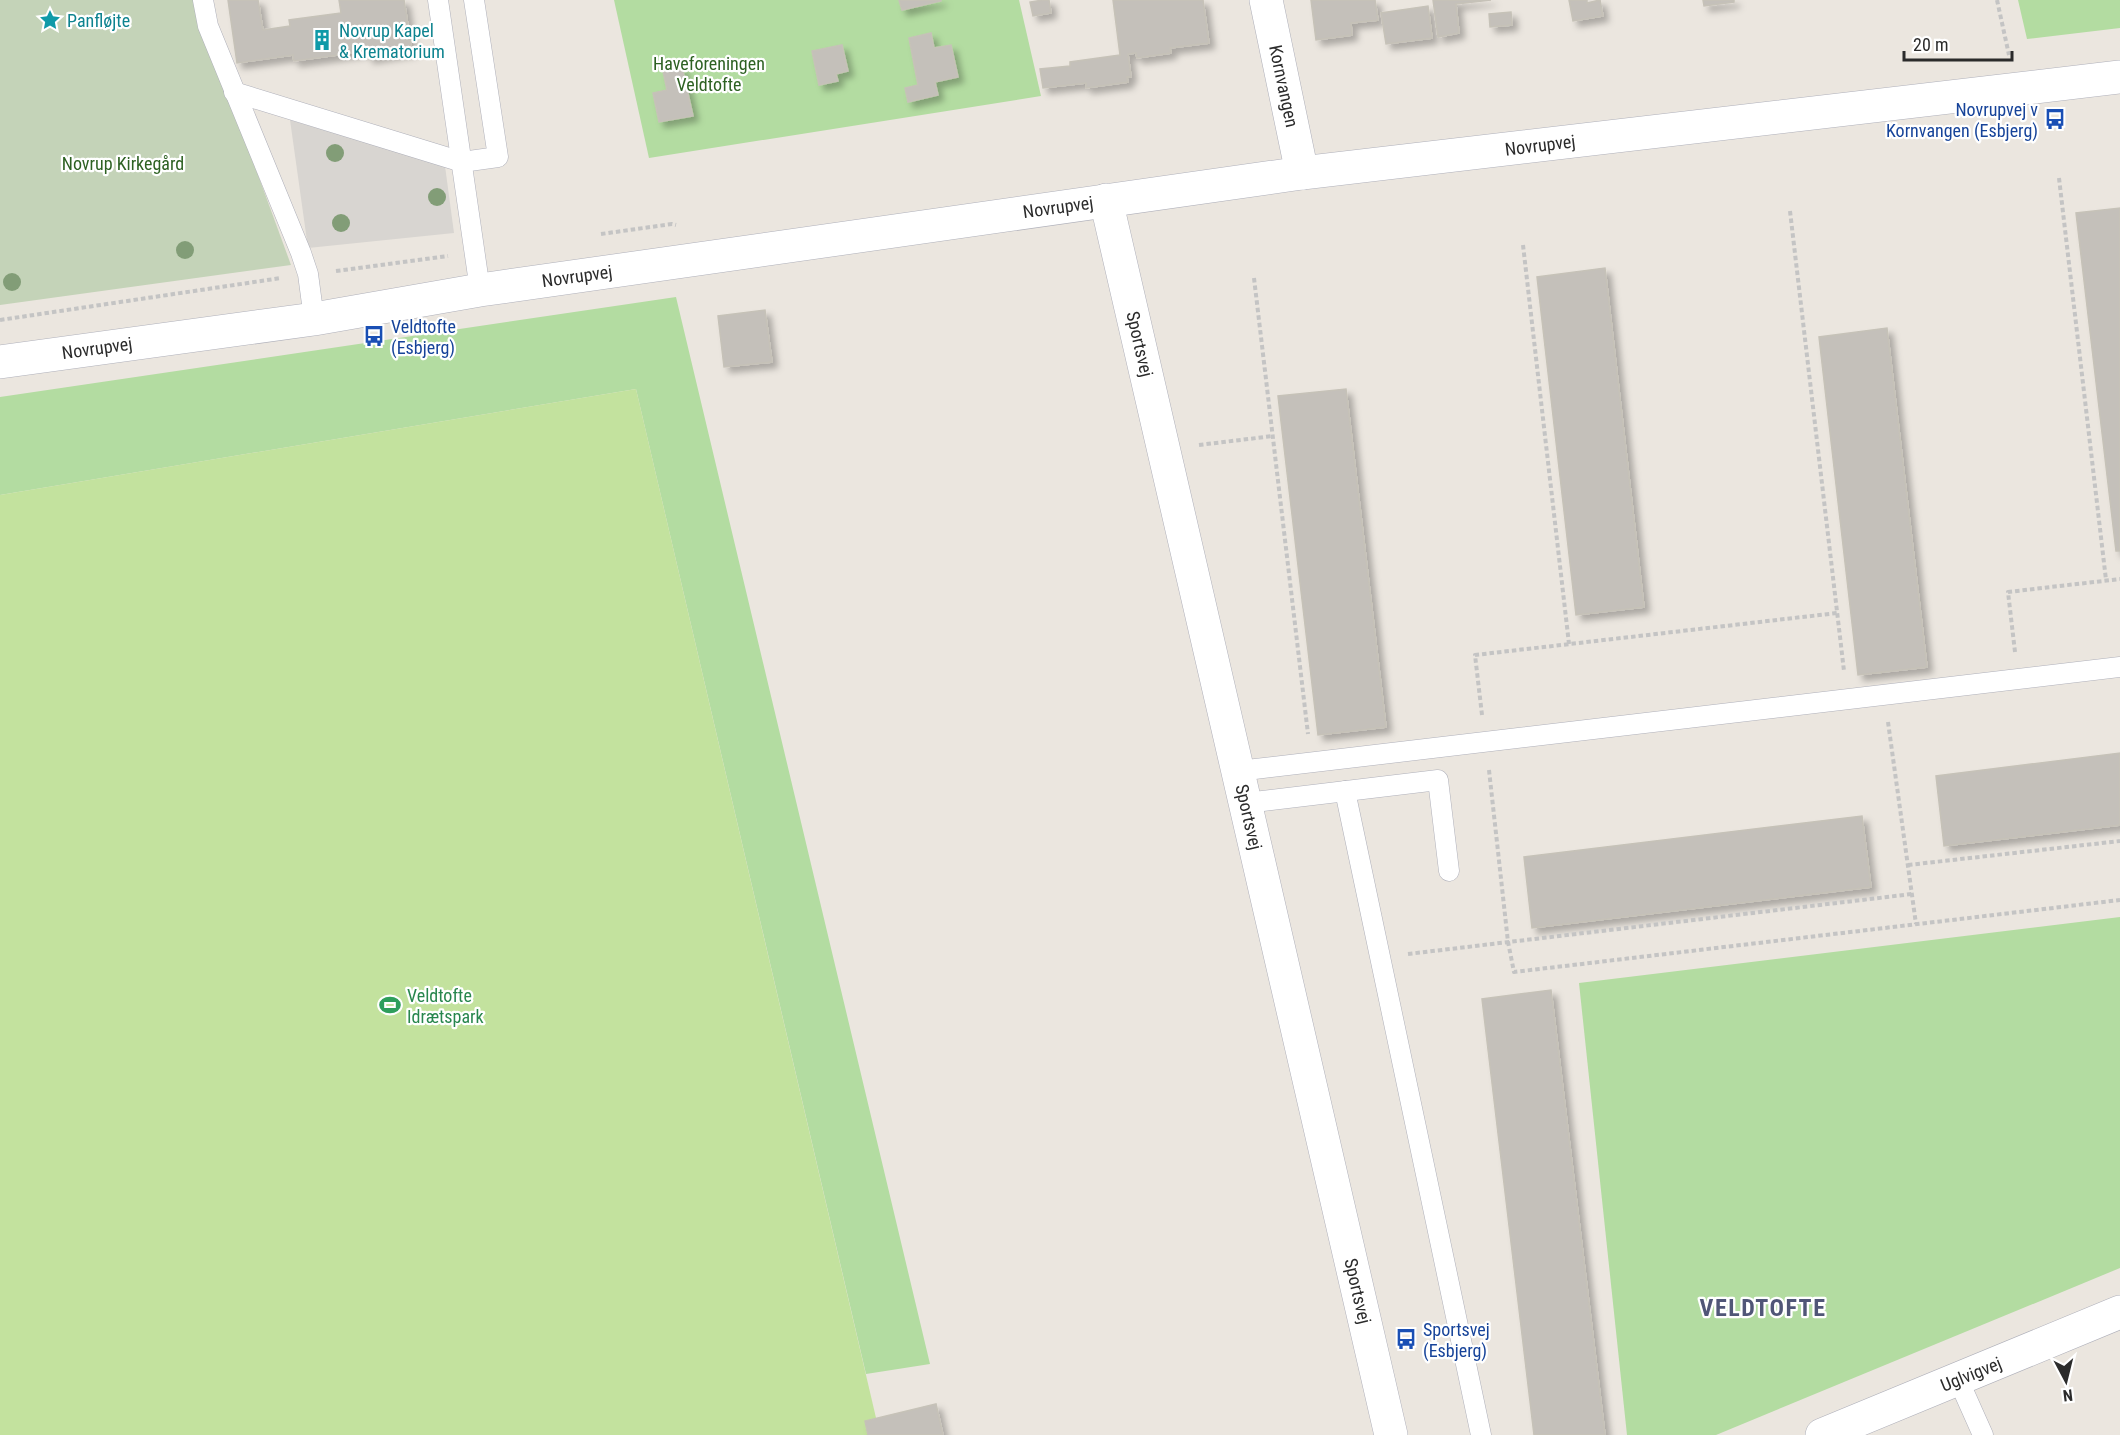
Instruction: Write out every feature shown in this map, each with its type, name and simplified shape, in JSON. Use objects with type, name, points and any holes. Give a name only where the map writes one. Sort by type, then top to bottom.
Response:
[{"type":"street","name":"Kornvangen","points":[[1266,0],[1302,172]]},
{"type":"street","name":"Novrupvej","points":[[0,362],[314,319],[480,290],[1302,172],[2120,77]]},
{"type":"street","name":"Sportsvej","points":[[1106,200],[1391,1435]]},
{"type":"street","name":"Uglvigvej","points":[[1822,1435],[2120,1312]]},
{"type":"lane","points":[[203,0],[208,26],[301,253],[308,274],[314,319]]},
{"type":"lane","points":[[438,0],[480,290]]},
{"type":"lane","points":[[234,92],[462,162],[498,158],[474,0]]},
{"type":"lane","points":[[1238,771],[2120,667]]},
{"type":"lane","points":[[1246,803],[1438,780],[1449,871]]},
{"type":"lane","points":[[1345,791],[1481,1435]]},
{"type":"lane","points":[[1958,1379],[1983,1435]]},
{"type":"path","points":[[1997,0],[2017,89]]},
{"type":"path","points":[[2060,178],[2106,580]]},
{"type":"path","points":[[1790,211],[1847,699]]},
{"type":"path","points":[[1523,245],[1569,644]]},
{"type":"path","points":[[0,320],[308,274]]},
{"type":"path","points":[[1254,278],[1311,762]]},
{"type":"path","points":[[1164,449],[1273,436]]},
{"type":"path","points":[[2018,679],[2008,592],[2120,579]]},
{"type":"path","points":[[1884,694],[1916,924]]},
{"type":"path","points":[[1908,865],[2120,841]]},
{"type":"path","points":[[1380,957],[1912,894]]},
{"type":"path","points":[[1514,972],[2120,900]]},
{"type":"green space","name":"Novrup Kirkegård","points":[[0,0],[194,0],[291,265],[0,305]]},
{"type":"green space","name":"Haveforeningen Veldtofte","points":[[614,0],[1019,0],[1041,96],[649,158]]},
{"type":"green space","points":[[2018,0],[2120,0],[2120,28],[2027,39]]},
{"type":"green space","points":[[676,297],[930,1364],[866,1374],[636,389],[0,495],[0,397]]},
{"type":"green space","name":"Veldtofte Idrætspark","points":[[636,389],[880,1435],[0,1435],[0,495]]},
{"type":"green space","points":[[2120,917],[2120,1268],[1716,1435],[1627,1435],[1579,983]]},
{"type":"shaded area","points":[[290,120],[445,166],[454,233],[308,248]]},
{"type":"building","name":"Novrup Kapel & Krematorium","points":[[228,0],[258,0],[263,30],[290,26],[289,20],[341,13],[339,0],[404,0],[412,51],[368,58],[367,51],[294,61],[293,55],[237,63]]},
{"type":"building","points":[[899,0],[941,0],[941,1],[902,10]]},
{"type":"building","points":[[1049,0],[1051,13],[1033,16],[1030,2]]},
{"type":"building","points":[[1113,0],[1203,0],[1209,43],[1170,48],[1171,53],[1137,58],[1136,53],[1128,54],[1131,77],[1127,77],[1128,82],[1086,88],[1086,83],[1043,88],[1040,69],[1070,66],[1070,62],[1120,55]]},
{"type":"building","points":[[1311,0],[1375,0],[1378,20],[1351,23],[1352,35],[1316,40]]},
{"type":"building","points":[[1433,0],[1491,0],[1456,4],[1459,33],[1438,37]]},
{"type":"building","points":[[1569,0],[1587,0],[1587,3],[1600,0],[1603,16],[1573,21]]},
{"type":"building","points":[[1703,0],[1734,0],[1734,2],[1704,6]]},
{"type":"building","points":[[1428,6],[1432,38],[1386,44],[1381,13]]},
{"type":"building","points":[[1511,12],[1512,25],[1490,27],[1489,14]]},
{"type":"building","points":[[931,33],[934,48],[951,45],[958,77],[935,82],[938,95],[908,102],[905,88],[918,85],[909,38]]},
{"type":"building","points":[[842,45],[848,71],[836,74],[838,81],[819,85],[812,51]]},
{"type":"building","points":[[682,67],[693,116],[659,122],[653,93],[667,90],[663,71]]},
{"type":"building","points":[[2120,208],[2120,551],[2116,551],[2076,213]]},
{"type":"building","points":[[1605,268],[1644,607],[1576,615],[1537,277]]},
{"type":"building","points":[[765,310],[772,362],[724,367],[718,316]]},
{"type":"building","points":[[1887,328],[1927,667],[1858,675],[1819,337]]},
{"type":"building","points":[[1346,389],[1386,727],[1318,735],[1278,396]]},
{"type":"building","points":[[2120,753],[2120,825],[1944,846],[1936,776]]},
{"type":"building","points":[[1862,816],[1871,887],[1532,928],[1524,857]]},
{"type":"building","points":[[1551,990],[1605,1435],[1534,1435],[1482,999]]},
{"type":"building","points":[[936,1404],[943,1435],[868,1435],[865,1421]]},
{"type":"place","name":"Panfløjte","points":[[50,20]]},
{"type":"place","name":"Novrup Kapel & Krematorium","points":[[322,40]]},
{"type":"place","name":"Novrupvej v Kornvangen (Esbjerg)","points":[[2055,119]]},
{"type":"place","name":"Veldtofte (Esbjerg)","points":[[374,336]]},
{"type":"place","name":"Veldtofte Idrætspark","points":[[390,1005]]},
{"type":"place","name":"Sportsvej (Esbjerg)","points":[[1406,1339]]},
{"type":"district","name":"VELDTOFTE","points":[[1763,1308]]}]
